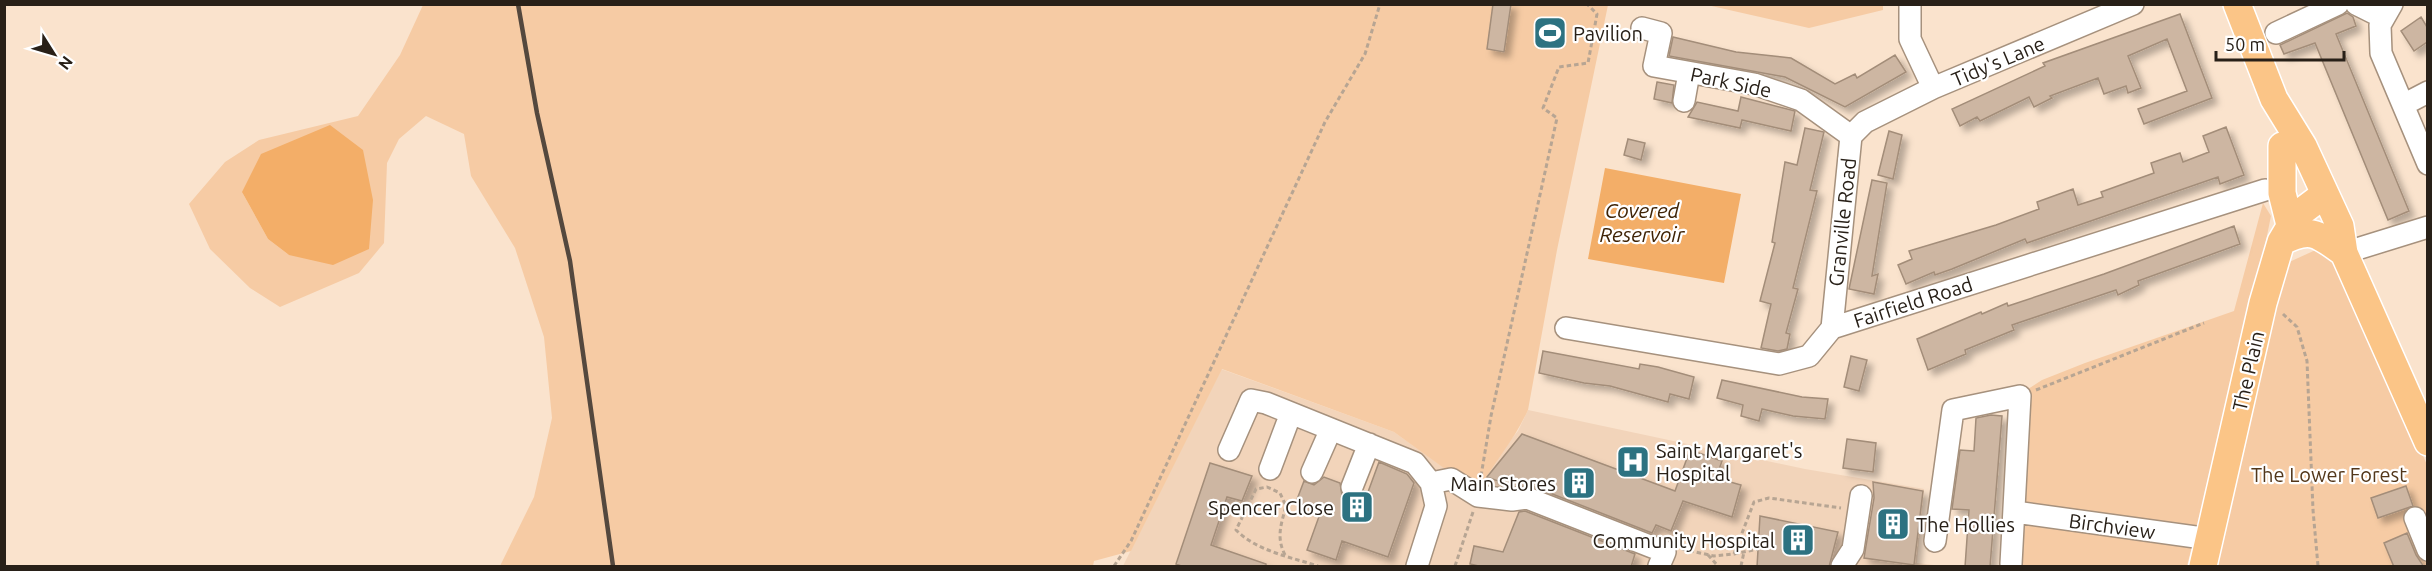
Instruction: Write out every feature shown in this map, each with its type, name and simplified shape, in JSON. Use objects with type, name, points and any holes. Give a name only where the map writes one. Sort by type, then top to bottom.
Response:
[{"type":"main road","points":[[2237,4],[2274,99],[2303,146],[2317,199]]},
{"type":"main road","points":[[2274,99],[2282,146],[2285,233],[2316,234],[2337,248],[2424,425]]},
{"type":"main road","points":[[2282,146],[2317,199],[2340,226],[2337,248]]},
{"type":"main road","name":"The Plain","points":[[2203,567],[2263,303],[2285,233],[2317,199]]},
{"type":"street","points":[[1910,4],[1910,39],[1933,88]]},
{"type":"street","name":"Tidy's Lane","points":[[1858,129],[1933,88],[2133,4]]},
{"type":"street","points":[[2276,33],[2338,4]]},
{"type":"street","points":[[2356,4],[2388,11],[2380,25],[2381,53],[2427,164]]},
{"type":"street","name":"Park Side","points":[[1642,28],[1661,33],[1654,66],[1689,73],[1729,90],[1754,84],[1802,100],[1858,129]]},
{"type":"street","points":[[1684,101],[1689,73]]},
{"type":"street","points":[[2403,105],[2427,92]]},
{"type":"street","name":"Granville Road","points":[[1832,328],[1858,129]]},
{"type":"street","name":"Fairfield Road","points":[[1566,328],[1779,364],[1809,356],[1832,328],[2265,190]]},
{"type":"street","points":[[2337,248],[2427,227]]},
{"type":"street","points":[[1935,541],[1953,410],[2020,396],[2011,564]]},
{"type":"street","points":[[1229,450],[1251,400],[1291,413],[1415,463],[1431,483],[1436,506],[1417,567]]},
{"type":"street","points":[[1270,469],[1291,413]]},
{"type":"street","points":[[1312,472],[1331,429]]},
{"type":"street","points":[[1352,487],[1369,444]]},
{"type":"street","points":[[1431,483],[1451,479],[1478,496],[1512,500],[1527,498],[1662,559]]},
{"type":"street","points":[[1842,567],[1853,549],[1859,503]]},
{"type":"street","name":"Birchview","points":[[2015,512],[2210,539]]},
{"type":"street","points":[[2415,518],[2427,550]]},
{"type":"path","points":[[1114,567],[1131,541],[1325,122],[1365,54],[1380,4]]},
{"type":"path","points":[[1455,567],[1478,496],[1491,416],[1557,118],[1543,108],[1559,67],[1588,63],[1597,14],[1587,4]]},
{"type":"path","points":[[2263,303],[2283,313],[2297,327],[2307,361],[2313,510],[2318,567]]},
{"type":"path","points":[[2020,396],[2204,323]]},
{"type":"path","points":[[1285,555],[1279,543],[1279,530],[1286,506],[1280,493],[1267,487],[1256,489],[1236,530],[1249,543],[1318,567]]},
{"type":"path","points":[[1734,554],[1754,502],[1769,498],[1859,503]]},
{"type":"path","points":[[1662,559],[1689,549],[1714,556],[1758,549]]},
{"type":"path","points":[[1741,567],[1744,552]]},
{"type":"path","points":[[1707,554],[1718,567]]},
{"type":"shaded area","name":"Saint Margaret's Hospital","points":[[1221,369],[1394,432],[1477,491],[1499,454],[1518,431],[1528,410],[1805,469],[1924,489],[1917,563],[1942,566],[1123,566]]},
{"type":"green space","points":[[423,5],[1608,5],[1557,250],[1528,410],[1477,492],[1394,432],[1222,369],[1131,551],[1094,561],[1093,566],[500,566],[534,497],[552,418],[544,337],[515,248],[471,176],[464,134],[426,116],[399,139],[387,163],[384,243],[359,273],[280,307],[250,288],[210,249],[189,204],[225,162],[259,140],[358,116],[400,55]],"holes":[[[242,192],[289,255],[268,239]]]},
{"type":"green space","points":[[1707,5],[1883,5],[1883,10],[1809,28]]},
{"type":"green space","points":[[2263,203],[2271,216],[2253,304],[2187,566],[2015,566],[2028,389],[2042,380],[2085,363],[2234,311]]},
{"type":"green space","name":"The Lower Forest","points":[[2322,247],[2336,264],[2363,315],[2427,465],[2427,566],[2212,566],[2283,265]]},
{"type":"water","points":[[330,125],[363,150],[373,200],[369,249],[333,265],[289,255],[268,239],[242,192],[261,154]]},
{"type":"water","name":"Covered Reservoir","points":[[1605,168],[1741,194],[1724,283],[1588,259]]},
{"type":"building","points":[[1493,4],[1511,4],[1504,52],[1487,49]]},
{"type":"building","points":[[2347,13],[2353,17],[2356,26],[2336,34],[2409,211],[2388,220],[2315,43],[2284,54],[2280,45]]},
{"type":"building","points":[[2180,14],[2212,98],[2144,124],[2138,109],[2187,91],[2167,39],[2128,56],[2141,88],[2128,93],[2126,86],[2104,94],[2098,78],[2050,96],[2052,98],[2034,107],[2029,97],[1980,121],[1977,117],[1960,126],[1952,109],[2045,66],[2043,63]]},
{"type":"building","points":[[2421,17],[2427,27],[2427,42],[2414,51],[2401,31]]},
{"type":"building","points":[[1673,37],[1736,52],[1791,58],[1835,84],[1855,74],[1857,78],[1895,55],[1906,72],[1845,107],[1785,77],[1669,56]]},
{"type":"building","points":[[1657,82],[1674,85],[1672,103],[1654,99]]},
{"type":"building","points":[[1741,97],[1795,111],[1791,131],[1742,120],[1740,128],[1688,117],[1697,102],[1738,111]]},
{"type":"building","points":[[2226,127],[2244,175],[2220,184],[2218,177],[2027,243],[2025,239],[1952,269],[1935,275],[1934,272],[1906,284],[1898,265],[1912,259],[1909,251],[1996,225],[2039,209],[2037,202],[2073,189],[2078,205],[2103,197],[2101,192],[2154,173],[2151,163],[2180,153],[2183,162],[2209,152],[2203,136]]},
{"type":"building","points":[[1805,128],[1824,132],[1810,190],[1817,191],[1793,288],[1798,289],[1786,333],[1790,334],[1787,349],[1778,351],[1761,348],[1771,304],[1760,301],[1775,243],[1772,242],[1785,162],[1797,165]]},
{"type":"building","points":[[1889,131],[1902,135],[1893,179],[1878,175]]},
{"type":"building","points":[[1628,139],[1645,143],[1641,160],[1624,155]]},
{"type":"building","points":[[1872,180],[1887,183],[1872,276],[1878,274],[1874,294],[1849,289]]},
{"type":"building","points":[[2234,226],[2240,244],[2138,281],[2139,285],[2118,295],[2116,290],[2012,325],[2014,330],[1965,350],[1966,354],[1928,370],[1917,339],[1981,312],[1982,314],[2007,303],[2008,306],[2104,274]]},
{"type":"building","points":[[1543,351],[1639,369],[1640,364],[1658,367],[1694,377],[1689,399],[1670,394],[1668,402],[1610,386],[1539,373]]},
{"type":"building","points":[[1851,356],[1867,360],[1859,391],[1844,387]]},
{"type":"building","points":[[1722,380],[1802,397],[1828,399],[1825,419],[1793,416],[1762,409],[1759,421],[1741,416],[1743,405],[1717,398]]},
{"type":"building","points":[[1991,415],[2002,416],[1990,567],[1965,567],[1969,510],[1952,509],[1960,450],[1974,451],[1976,418]]},
{"type":"building","name":"Main Stores","points":[[1522,434],[1675,491],[1690,450],[1722,461],[1716,478],[1741,485],[1732,517],[1683,501],[1671,531],[1656,525],[1652,533],[1532,486],[1514,487],[1487,477]]},
{"type":"building","points":[[1847,439],[1876,443],[1873,472],[1843,468]]},
{"type":"building","name":"Spencer Close","points":[[1379,462],[1407,474],[1414,483],[1388,557],[1342,541],[1336,560],[1307,550],[1321,511],[1296,502],[1304,481],[1314,485],[1324,477],[1340,483],[1342,495],[1354,499],[1364,491],[1368,492]]},
{"type":"building","name":"Spencer Close","points":[[1210,463],[1252,476],[1242,501],[1227,497],[1211,545],[1266,564],[1266,567],[1184,567],[1176,564]]},
{"type":"building","name":"The Hollies","points":[[1873,482],[1923,491],[1914,565],[1864,558],[1874,498]]},
{"type":"building","points":[[2406,486],[2413,506],[2378,518],[2371,498]]},
{"type":"building","points":[[1525,511],[1635,554],[1631,567],[1483,567],[1470,564],[1474,546],[1503,552],[1519,512]]},
{"type":"building","name":"Community Hospital","points":[[1760,516],[1838,532],[1829,567],[1757,567]]},
{"type":"building","points":[[2407,533],[2424,567],[2394,567],[2384,543]]},
{"type":"railway","points":[[518,4],[537,113],[570,261],[613,566]]},
{"type":"place","name":"Pavilion","points":[[1550,33]]},
{"type":"place","name":"Saint Margaret's Hospital","points":[[1633,462]]},
{"type":"place","name":"Main Stores","points":[[1579,483]]},
{"type":"place","name":"Spencer Close","points":[[1357,507]]},
{"type":"place","name":"The Hollies","points":[[1893,524]]},
{"type":"place","name":"Community Hospital","points":[[1798,540]]}]
